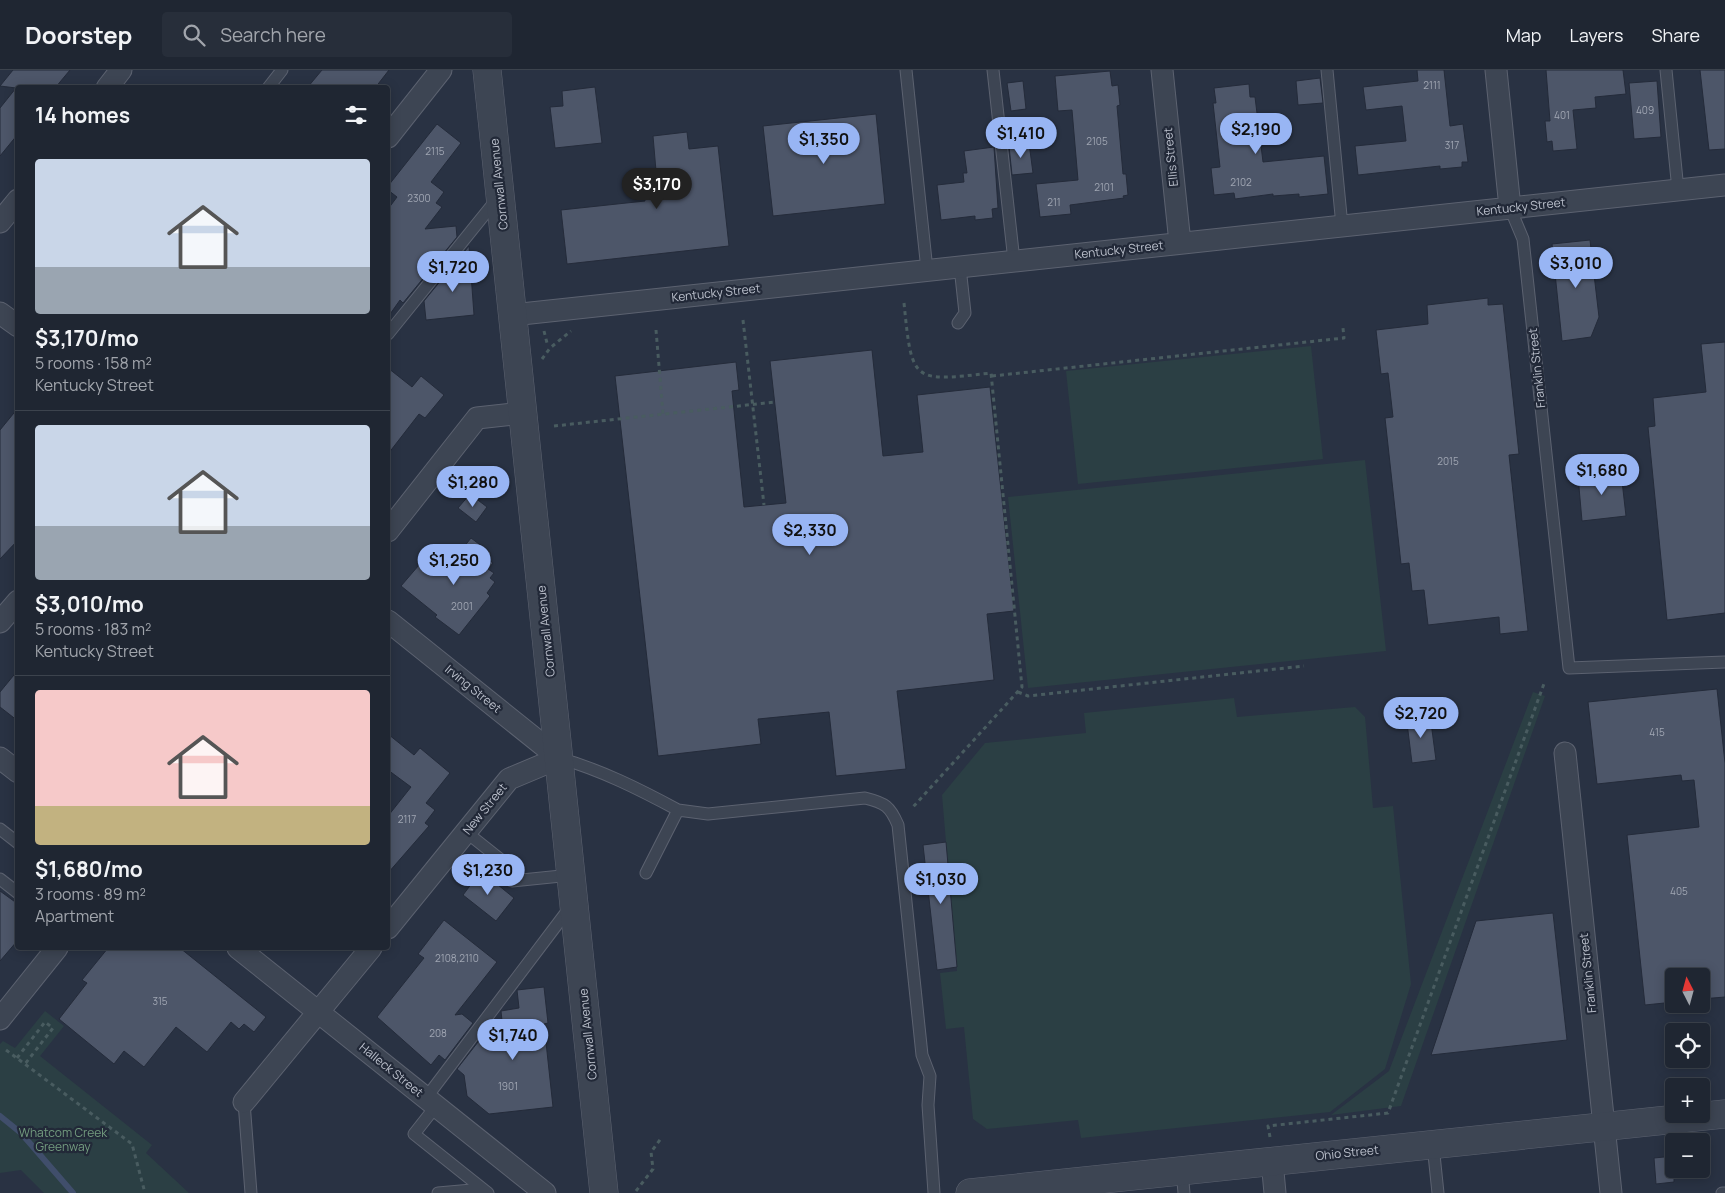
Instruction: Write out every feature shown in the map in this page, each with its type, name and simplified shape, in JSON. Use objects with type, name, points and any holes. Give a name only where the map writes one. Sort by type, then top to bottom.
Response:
[{"type":"street","points":[[109,85],[121,70]]},
{"type":"street","points":[[390,134],[441,70]]},
{"type":"street","name":"Cornwall Avenue","points":[[487,70],[604,1193]]},
{"type":"street","name":"Ellis Street","points":[[1162,70],[1180,243]]},
{"type":"street","name":"Franklin Street","points":[[1496,70],[1510,208]]},
{"type":"street","name":"Kentucky Street","points":[[512,315],[1725,185]]},
{"type":"street","points":[[0,222],[15,204]]},
{"type":"street","points":[[0,312],[15,324]]},
{"type":"street","points":[[390,528],[477,418],[523,413]]},
{"type":"street","points":[[0,622],[15,604]]},
{"type":"street","name":"Irving Street","points":[[390,623],[559,758]]},
{"type":"street","name":"Franklin Street","points":[[1565,753],[1611,1193]]},
{"type":"street","points":[[0,758],[15,770]]},
{"type":"street","name":"New Street","points":[[390,926],[509,779],[559,758]]},
{"type":"street","points":[[0,1019],[55,950]]},
{"type":"street","name":"Halleck Street","points":[[240,950],[545,1193]]},
{"type":"street","points":[[244,1102],[369,950]]},
{"type":"street","name":"Ohio Street","points":[[970,1193],[1183,1182],[1272,1161],[1725,1114]]},
{"type":"street","points":[[1272,1161],[1275,1193]]},
{"type":"lane","points":[[270,85],[282,70]]},
{"type":"lane","points":[[906,70],[927,270]]},
{"type":"lane","points":[[993,70],[1014,261]]},
{"type":"lane","points":[[1327,70],[1342,226]]},
{"type":"lane","points":[[1666,70],[1678,190]]},
{"type":"lane","points":[[390,332],[500,196]]},
{"type":"lane","name":"Franklin Street","points":[[1510,208],[1523,239],[1569,668],[1725,662]]},
{"type":"lane","points":[[958,323],[965,313],[960,267]]},
{"type":"lane","points":[[559,758],[587,766],[633,786],[678,810],[708,814],[865,798],[880,802],[892,811],[898,825],[922,1055],[930,1076],[928,1105],[934,1193]]},
{"type":"lane","points":[[646,873],[678,810]]},
{"type":"lane","points":[[0,829],[15,841]]},
{"type":"lane","points":[[466,832],[510,867],[512,881],[572,888],[431,1102],[414,1134],[485,1191]]},
{"type":"lane","points":[[0,879],[15,891]]},
{"type":"lane","points":[[244,1102],[252,1193]]},
{"type":"lane","points":[[1433,1144],[1438,1193]]},
{"type":"lane","points":[[445,1193],[485,1191]]},
{"type":"path","points":[[904,303],[911,360],[927,376],[937,378],[991,373],[992,376],[1344,338],[1343,328]]},
{"type":"path","points":[[744,320],[764,505]]},
{"type":"path","points":[[539,363],[550,348],[574,329]]},
{"type":"path","points":[[544,330],[547,343]]},
{"type":"path","points":[[656,330],[663,414]]},
{"type":"path","points":[[913,807],[1022,687],[992,376]]},
{"type":"path","points":[[554,426],[774,402]]},
{"type":"path","points":[[1018,692],[1028,696],[1304,666]]},
{"type":"path","points":[[1272,1161],[1268,1126],[1388,1113],[1545,681]]},
{"type":"path","points":[[17,1058],[45,1022],[53,1028],[25,1064]]},
{"type":"path","points":[[6,1050],[132,1144],[146,1193]]},
{"type":"path","points":[[636,1191],[649,1177],[653,1169],[651,1152],[662,1137]]},
{"type":"green space","points":[[1311,346],[1323,459],[1078,484],[1066,371]]},
{"type":"green space","points":[[1365,460],[1386,651],[1028,688],[1008,497]]},
{"type":"green space","points":[[1533,692],[1545,696],[1401,1106],[1331,1115],[1389,1071]]},
{"type":"green space","points":[[1234,698],[1237,717],[1355,707],[1365,717],[1373,808],[1393,806],[1411,984],[1385,1069],[1330,1112],[1081,1138],[1078,1120],[987,1129],[973,1119],[964,1027],[946,1029],[940,973],[957,971],[942,795],[985,743],[1086,733],[1084,713]]},
{"type":"green space","name":"Whatcom Creek Greenway","points":[[45,1011],[64,1026],[40,1056],[152,1145],[146,1153],[189,1193],[44,1193],[21,1170],[0,1173],[0,1044],[3,1041],[15,1048]]},
{"type":"building","points":[[13,70],[70,70],[58,85],[15,85],[15,88],[0,86]]},
{"type":"building","points":[[322,70],[389,70],[377,85],[310,85]]},
{"type":"building","points":[[1417,70],[1444,70],[1450,126],[1463,124],[1468,162],[1462,162],[1462,167],[1440,169],[1440,166],[1358,175],[1355,146],[1406,141],[1402,106],[1366,110],[1363,87],[1418,81]]},
{"type":"building","points":[[1546,70],[1623,70],[1626,94],[1595,97],[1596,108],[1573,110],[1577,149],[1553,151],[1552,141],[1547,142],[1545,121],[1550,121]]},
{"type":"building","points":[[1700,70],[1725,70],[1725,149],[1709,150]]},
{"type":"building","points":[[1110,71],[1112,86],[1118,85],[1120,105],[1117,106],[1123,174],[1126,174],[1128,195],[1123,196],[1124,198],[1070,205],[1071,214],[1040,217],[1036,184],[1078,180],[1072,110],[1058,111],[1055,76]]},
{"type":"building","points":[[1320,78],[1323,103],[1298,105],[1296,81]]},
{"type":"building","points":[[1023,81],[1026,109],[1011,111],[1007,83]]},
{"type":"building","points":[[1657,81],[1661,137],[1634,139],[1629,83]]},
{"type":"building","points":[[1249,84],[1250,97],[1255,97],[1263,162],[1324,156],[1328,194],[1299,197],[1299,194],[1273,196],[1273,194],[1235,199],[1234,193],[1214,195],[1211,168],[1220,167],[1213,103],[1216,103],[1214,88]]},
{"type":"building","points":[[595,87],[602,143],[555,148],[550,107],[563,106],[562,91]]},
{"type":"building","points":[[15,89],[15,138],[0,156],[0,108]]},
{"type":"building","points":[[876,114],[885,204],[773,216],[763,126]]},
{"type":"building","points":[[437,124],[461,143],[431,182],[444,192],[436,203],[442,207],[425,229],[456,226],[457,237],[403,303],[400,300],[390,314],[390,206],[397,197],[390,192],[390,183]]},
{"type":"building","points":[[687,132],[689,149],[718,146],[729,246],[567,264],[561,210],[645,201],[642,172],[656,171],[653,136]]},
{"type":"building","points":[[1029,143],[1033,173],[1012,175],[1009,146]]},
{"type":"building","points":[[994,147],[998,208],[992,209],[993,218],[975,220],[975,216],[941,220],[937,185],[964,182],[963,173],[967,173],[964,151]]},
{"type":"building","points":[[1590,240],[1599,317],[1591,337],[1562,341],[1552,244]]},
{"type":"building","points":[[469,246],[474,315],[426,320],[424,301]]},
{"type":"building","points":[[1488,298],[1488,305],[1503,304],[1519,454],[1509,455],[1528,631],[1500,634],[1499,617],[1428,625],[1424,590],[1412,591],[1409,563],[1401,564],[1385,418],[1393,417],[1388,373],[1381,374],[1376,330],[1428,324],[1427,305]]},
{"type":"building","points":[[1725,342],[1725,613],[1667,620],[1648,427],[1655,426],[1653,398],[1706,392],[1701,344]]},
{"type":"building","points":[[872,350],[883,456],[923,452],[917,395],[990,387],[1014,611],[987,614],[994,680],[897,691],[906,769],[836,776],[829,712],[758,719],[761,744],[658,756],[615,376],[736,362],[739,390],[732,391],[744,507],[786,503],[770,361]]},
{"type":"building","points":[[390,370],[412,387],[421,376],[444,395],[425,418],[419,414],[390,451]]},
{"type":"building","points":[[15,412],[15,543],[0,559],[0,430]]},
{"type":"building","points":[[1621,472],[1626,516],[1582,521],[1578,476]]},
{"type":"building","points":[[470,494],[487,507],[476,522],[458,508]]},
{"type":"building","points":[[471,538],[491,553],[487,558],[493,563],[488,569],[494,573],[490,578],[495,582],[487,593],[490,596],[459,635],[435,617],[437,615],[401,586],[425,558],[443,573]]},
{"type":"building","points":[[15,674],[15,719],[0,707],[0,692]]},
{"type":"building","points":[[1717,689],[1725,763],[1725,997],[1710,998],[1710,968],[1665,968],[1665,1003],[1645,1005],[1627,835],[1699,827],[1694,780],[1682,781],[1681,775],[1597,784],[1588,702]]},
{"type":"building","points":[[1430,715],[1436,760],[1412,763],[1407,723],[1410,723],[1409,718]]},
{"type":"building","points":[[390,736],[414,755],[420,748],[450,773],[426,803],[435,810],[425,823],[429,826],[390,871],[390,813],[411,787],[390,771]]},
{"type":"building","points":[[946,842],[957,967],[937,970],[923,845]]},
{"type":"building","points":[[481,871],[514,898],[496,921],[463,895]]},
{"type":"building","points":[[0,891],[15,902],[15,944],[0,961]]},
{"type":"building","points":[[1553,913],[1567,1040],[1431,1055],[1476,921]]},
{"type":"building","points":[[444,920],[497,962],[455,1015],[462,1014],[473,1023],[445,1060],[439,1055],[431,1065],[377,1017],[424,958],[418,954]]},
{"type":"building","points":[[106,950],[182,950],[266,1017],[254,1032],[244,1024],[239,1029],[231,1022],[207,1052],[176,1027],[144,1067],[124,1051],[114,1064],[59,1019],[87,983],[82,980]]},
{"type":"building","points":[[544,987],[548,1023],[544,1024],[553,1107],[489,1114],[467,1096],[464,1075],[457,1069],[485,1033],[505,1050],[501,1011],[519,1008],[517,990]]},
{"type":"building","points":[[1665,1157],[1665,1178],[1674,1178],[1674,1182],[1656,1184],[1654,1158]]},
{"type":"waterway","points":[[0,1116],[21,1133],[73,1193]]}]
